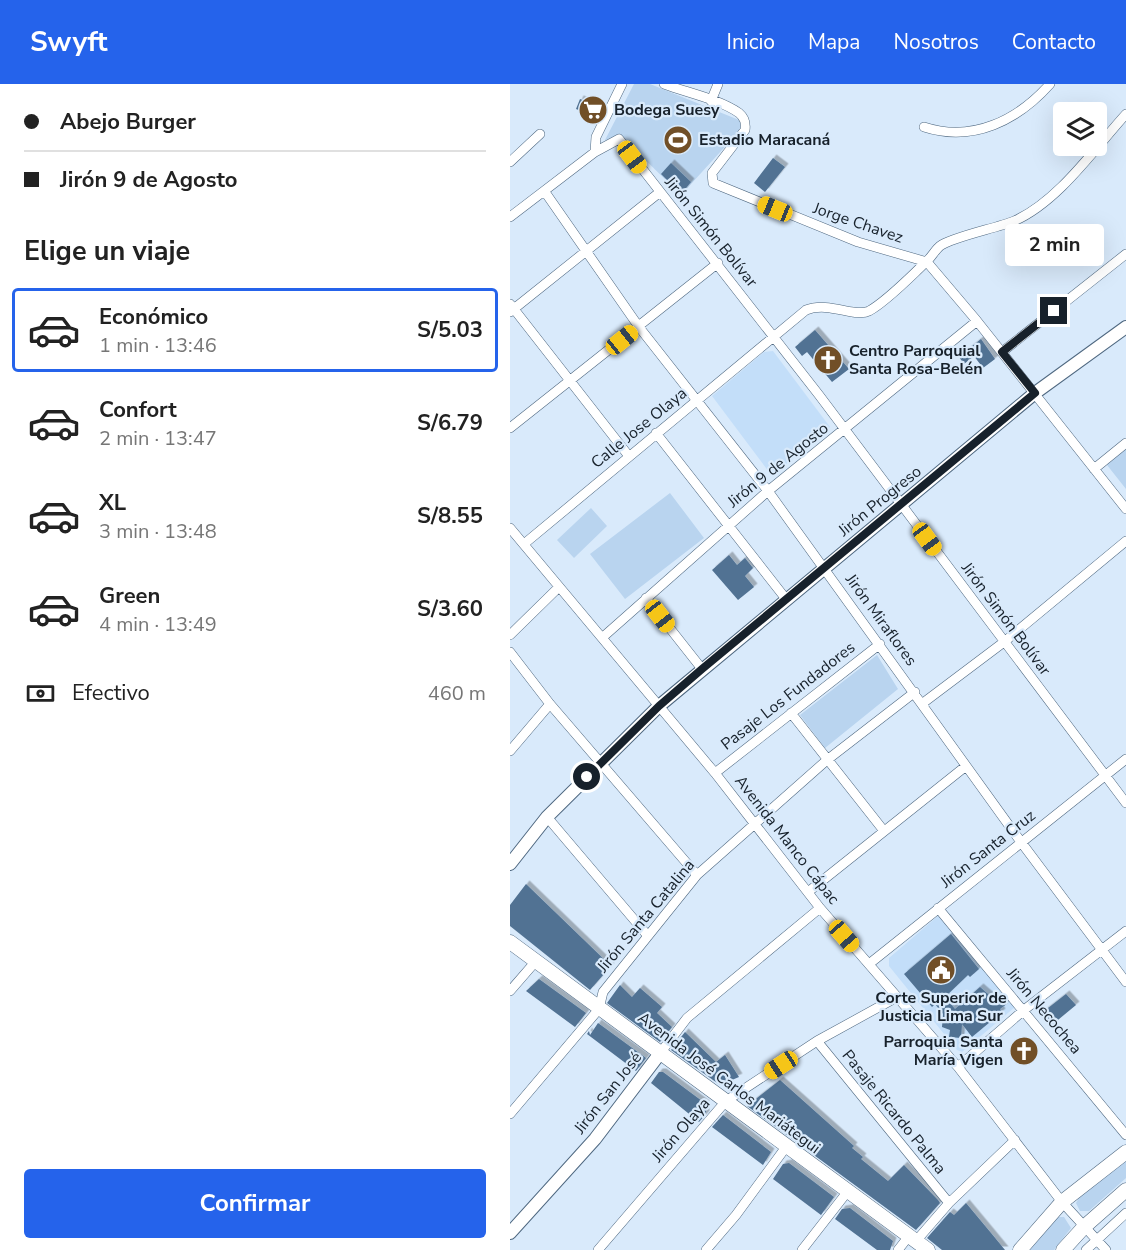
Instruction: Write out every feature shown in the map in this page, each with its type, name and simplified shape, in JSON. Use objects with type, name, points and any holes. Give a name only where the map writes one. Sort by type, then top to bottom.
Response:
[{"type":"main road","name":"Avenida José Carlos Mariátegui","points":[[510,942],[928,1250]]},
{"type":"main road","points":[[1020,1250],[1062,1202],[1126,1152]]},
{"type":"main road","points":[[1063,1250],[1084,1227],[1126,1191]]},
{"type":"street","points":[[510,217],[595,152],[596,137],[622,84]]},
{"type":"street","points":[[664,84],[711,101],[718,84]]},
{"type":"street","points":[[924,127],[945,132],[986,130],[1013,116],[1050,84]]},
{"type":"street","name":"Jorge Chavez","points":[[711,101],[740,114],[746,123],[745,130],[712,173],[713,183],[858,243],[927,262]]},
{"type":"street","name":"Calle Jose Olaya","points":[[524,544],[773,336],[813,307],[830,306],[852,312],[869,311],[927,262],[941,245],[1016,220],[1053,194],[1088,162],[1101,142],[1126,114]]},
{"type":"street","points":[[510,162],[540,134]]},
{"type":"street","name":"Jirón Simón Bolívar","points":[[595,152],[619,139],[718,263],[1126,803]]},
{"type":"street","name":"Jirón Miraflores","points":[[545,192],[639,327],[768,491],[1021,842],[1126,982]]},
{"type":"street","points":[[628,455],[572,381],[511,308],[660,192]]},
{"type":"street","points":[[1002,352],[1126,254]]},
{"type":"street","points":[[927,262],[1002,352],[1126,509]]},
{"type":"street","points":[[510,428],[718,263]]},
{"type":"street","name":"Jirón 9 de Agosto","points":[[603,637],[768,491],[977,321]]},
{"type":"street","name":"Jirón Progreso","points":[[510,864],[547,817],[659,706],[1035,393],[1126,327]]},
{"type":"street","points":[[656,434],[786,598]]},
{"type":"street","points":[[1095,469],[1126,443]]},
{"type":"street","name":"Avenida Manco Cápac","points":[[510,528],[715,773],[820,908],[958,1067],[1062,1202],[1106,1250]]},
{"type":"street","points":[[923,703],[1004,642],[1126,541]]},
{"type":"street","points":[[510,635],[560,587]]},
{"type":"street","points":[[646,598],[702,669]]},
{"type":"street","name":"Pasaje Los Fundadores","points":[[715,773],[880,644]]},
{"type":"street","points":[[510,652],[550,704],[697,875]]},
{"type":"street","name":"Jirón Santa Catalina","points":[[510,1114],[599,1009],[603,992],[697,875],[754,822],[827,760],[915,692]]},
{"type":"street","points":[[510,751],[550,704]]},
{"type":"street","points":[[791,713],[884,831]]},
{"type":"street","name":"Jirón Santa Cruz","points":[[869,964],[1126,759]]},
{"type":"street","points":[[808,892],[966,766]]},
{"type":"street","points":[[547,817],[648,936]]},
{"type":"street","name":"Jirón San José","points":[[510,1233],[595,1139],[693,1013],[820,908]]},
{"type":"street","name":"Jirón Necochea","points":[[938,908],[1126,1135]]},
{"type":"street","points":[[958,1067],[1024,1010],[1126,931]]},
{"type":"street","points":[[510,991],[536,961]]},
{"type":"street","name":"Jirón Olaya","points":[[598,1250],[726,1101],[817,1041],[897,997]]},
{"type":"street","name":"Pasaje Ricardo Palma","points":[[817,1041],[949,1203]]},
{"type":"street","points":[[898,1250],[1015,1140]]},
{"type":"street","points":[[706,1250],[736,1215],[786,1147]]},
{"type":"street","points":[[802,1250],[848,1191]]},
{"type":"street","points":[[1086,1250],[1126,1213]]},
{"type":"shaded area","name":"Estadio Maracaná","points":[[634,84],[650,84],[744,122],[743,127],[681,195],[623,138],[605,140]]},
{"type":"shaded area","points":[[773,351],[830,427],[818,437],[812,436],[806,441],[806,448],[772,476],[712,396],[764,352]]},
{"type":"shaded area","points":[[1126,449],[1126,489],[1107,465]]},
{"type":"shaded area","points":[[670,493],[704,538],[625,599],[590,554]]},
{"type":"shaded area","points":[[591,508],[607,526],[574,558],[557,540]]},
{"type":"shaded area","points":[[877,655],[898,689],[825,748],[800,715]]},
{"type":"shaded area","points":[[938,916],[1015,1007],[962,1052],[957,1050],[889,966],[889,958]]},
{"type":"shaded area","points":[[1126,1159],[1126,1178],[1089,1211],[1080,1211],[1076,1203],[1080,1196]]},
{"type":"shaded area","points":[[1058,1217],[1064,1217],[1071,1228],[1054,1250],[1027,1250]]},
{"type":"building","points":[[580,99],[598,106],[594,116],[576,109]]},
{"type":"building","points":[[773,158],[785,167],[765,192],[754,183]]},
{"type":"building","points":[[671,163],[691,182],[681,194],[661,174]]},
{"type":"building","name":"Centro Parroquial Santa Rosa-Belén","points":[[815,330],[849,369],[832,382],[807,352],[802,356],[795,347]]},
{"type":"building","points":[[981,339],[995,359],[983,368],[974,356],[964,364],[959,357]]},
{"type":"building","points":[[729,555],[737,565],[745,558],[753,568],[745,576],[754,587],[738,600],[712,570]]},
{"type":"building","points":[[526,884],[611,966],[590,990],[510,926],[510,905]]},
{"type":"building","points":[[951,934],[979,969],[970,977],[968,975],[945,997],[955,1009],[980,987],[995,1000],[1001,995],[1008,1003],[1000,1009],[1002,1012],[972,1037],[962,1024],[961,1038],[949,1037],[950,1030],[942,1027],[943,1014],[935,1004],[932,1007],[904,974]]},
{"type":"building","points":[[539,979],[586,1013],[575,1027],[526,991]]},
{"type":"building","points":[[620,985],[632,997],[640,988],[662,1007],[657,1013],[672,1027],[660,1042],[607,1003]]},
{"type":"building","points":[[1066,994],[1076,1005],[1053,1024],[1043,1012]]},
{"type":"building","points":[[598,1023],[646,1058],[636,1071],[587,1034],[589,1031],[590,1035]]},
{"type":"building","points":[[685,1032],[716,1062],[725,1055],[739,1077],[720,1085],[671,1050]]},
{"type":"building","name":"Parroquia Santa María Vigen","points":[[1022,1041],[1034,1055],[1025,1062],[1014,1048]]},
{"type":"building","points":[[659,1072],[663,1072],[706,1104],[706,1114],[699,1122],[651,1083]]},
{"type":"building","points":[[780,1080],[854,1146],[852,1148],[863,1157],[861,1159],[888,1181],[904,1165],[938,1200],[940,1203],[916,1230],[747,1106]]},
{"type":"building","points":[[723,1115],[771,1152],[763,1165],[712,1127]]},
{"type":"building","points":[[789,1163],[834,1197],[821,1215],[773,1179],[783,1164]]},
{"type":"building","points":[[966,1203],[1005,1250],[942,1250],[927,1238],[950,1212],[954,1215]]},
{"type":"building","points":[[850,1208],[893,1241],[890,1250],[877,1250],[835,1219],[842,1209]]},
{"type":"place","name":"Bodega Suesy","points":[[593,110]]},
{"type":"place","name":"Estadio Maracaná","points":[[678,140]]},
{"type":"place","name":"Centro Parroquial Santa Rosa-Belén","points":[[828,360]]},
{"type":"place","name":"Corte Superior de Justicia Lima Sur","points":[[941,970]]},
{"type":"place","name":"Parroquia Santa María Vigen","points":[[1024,1051]]},
{"type":"route","points":[[587,777],[659,706],[702,669],[1035,393],[1002,352],[1054,311]]}]
